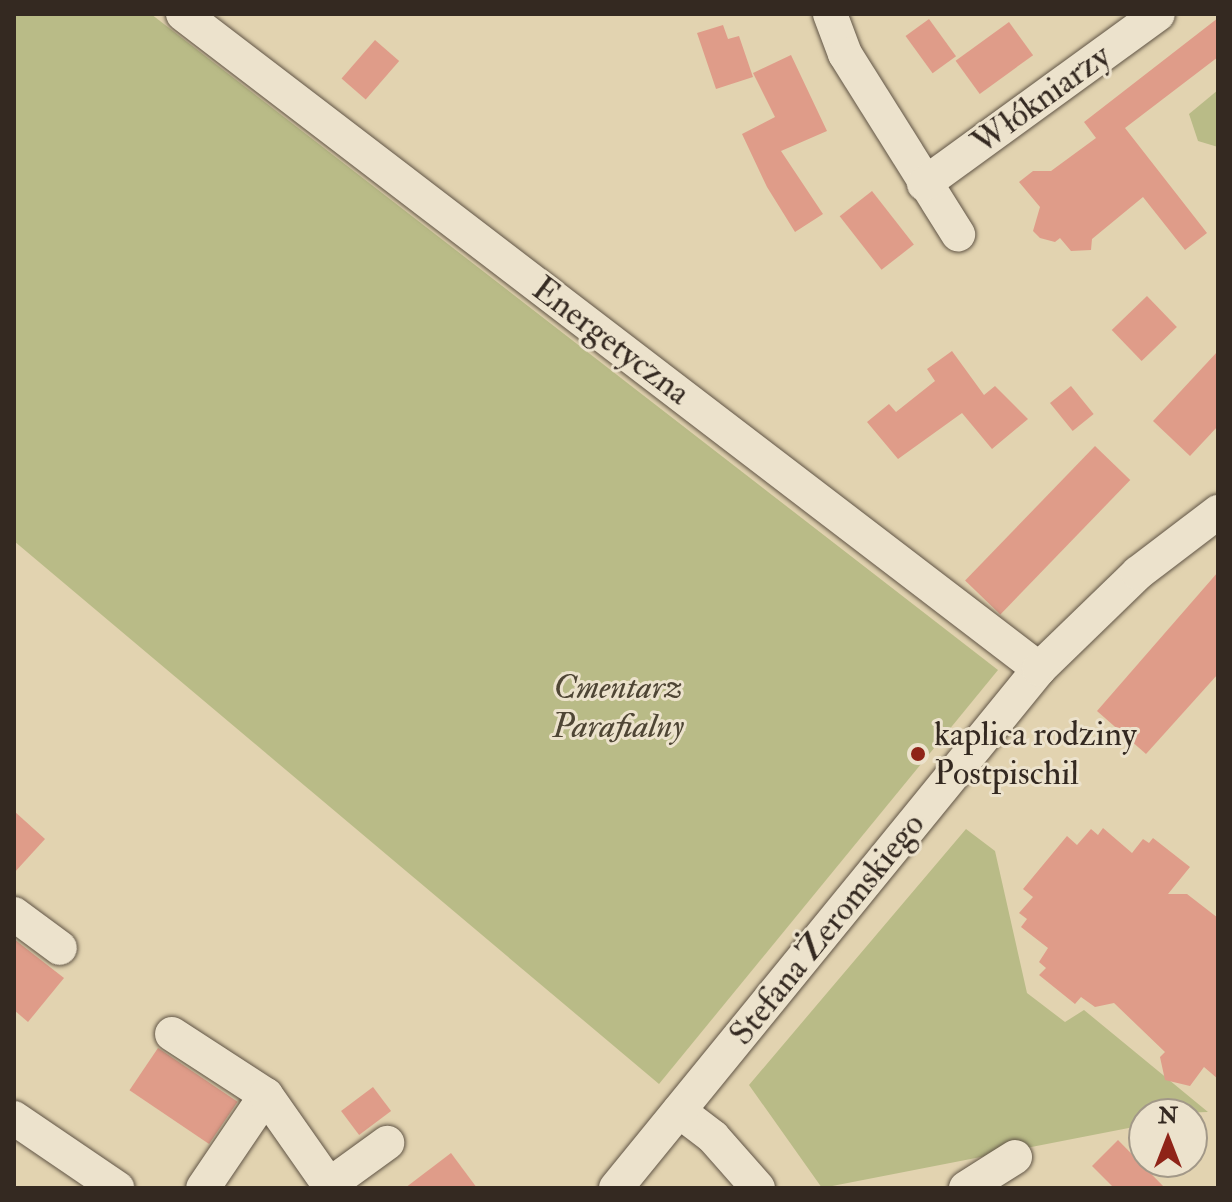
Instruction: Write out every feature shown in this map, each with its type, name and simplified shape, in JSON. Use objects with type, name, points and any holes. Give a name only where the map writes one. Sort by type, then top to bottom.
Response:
[{"type":"street","name":"Energetyczna","points":[[183,14],[1039,669]]},
{"type":"street","points":[[830,14],[845,54],[958,234]]},
{"type":"street","name":"Włókniarzy","points":[[924,184],[1158,14]]},
{"type":"street","name":"Stefana Żeromskiego","points":[[616,1188],[1039,669],[1107,599],[1218,512]]},
{"type":"street","points":[[14,914],[60,948]]},
{"type":"street","points":[[172,1034],[266,1095],[329,1185],[387,1143]]},
{"type":"street","points":[[203,1188],[266,1095]]},
{"type":"street","points":[[679,1111],[713,1137],[758,1188]]},
{"type":"street","points":[[14,1118],[117,1188]]},
{"type":"street","points":[[966,1188],[1015,1157]]},
{"type":"green space","name":"Cmentarz Parafialny","points":[[14,14],[151,14],[998,670],[659,1084],[14,541]]},
{"type":"green space","points":[[1218,90],[1218,147],[1198,141],[1189,114]]},
{"type":"green space","points":[[966,829],[995,851],[1027,993],[1065,1022],[1084,1010],[1191,1098],[1128,1098],[1128,1128],[822,1188],[749,1085]]},
{"type":"building","points":[[1218,18],[1218,57],[1125,128],[1207,233],[1185,250],[1143,197],[1092,239],[1091,250],[1071,251],[1060,238],[1055,242],[1040,238],[1033,231],[1040,207],[1019,182],[1033,171],[1051,171],[1096,138],[1084,122]]},
{"type":"building","points":[[929,19],[956,56],[933,73],[906,36]]},
{"type":"building","points":[[1009,22],[1033,55],[980,94],[956,61]]},
{"type":"building","points":[[723,25],[728,39],[739,36],[753,77],[716,89],[697,33]]},
{"type":"building","points":[[375,40],[399,61],[366,99],[342,78]]},
{"type":"building","points":[[791,55],[827,131],[781,151],[823,214],[795,232],[767,187],[742,134],[775,117],[753,73]]},
{"type":"building","points":[[872,191],[914,245],[882,270],[840,216]]},
{"type":"building","points":[[1147,296],[1177,327],[1142,361],[1112,330]]},
{"type":"building","points":[[952,351],[984,395],[995,386],[1028,419],[992,449],[962,413],[898,459],[867,422],[889,404],[896,412],[935,381],[927,369]]},
{"type":"building","points":[[1218,351],[1218,426],[1190,456],[1153,421]]},
{"type":"building","points":[[1071,386],[1094,414],[1073,431],[1050,403]]},
{"type":"building","points":[[1095,446],[1130,480],[1000,615],[965,581]]},
{"type":"building","points":[[1218,572],[1218,674],[1146,754],[1097,711]]},
{"type":"building","points":[[14,811],[45,839],[14,873]]},
{"type":"building","points":[[1103,828],[1132,853],[1143,839],[1149,843],[1153,838],[1190,867],[1168,894],[1187,894],[1218,918],[1218,1079],[1204,1067],[1190,1086],[1165,1080],[1160,1057],[1165,1052],[1114,1003],[1095,1007],[1081,997],[1075,1004],[1039,975],[1046,968],[1039,962],[1048,948],[1021,927],[1027,919],[1019,913],[1033,897],[1023,889],[1067,836],[1077,845],[1091,829],[1098,835]]},
{"type":"building","points":[[14,939],[64,978],[28,1022],[14,1010]]},
{"type":"building","points":[[158,1048],[238,1102],[209,1144],[129,1090]]},
{"type":"building","points":[[373,1087],[391,1111],[359,1135],[341,1111]]},
{"type":"building","points":[[1118,1140],[1128,1150],[1128,1178],[1155,1178],[1165,1188],[1114,1188],[1092,1166]]},
{"type":"building","points":[[451,1153],[477,1188],[405,1188]]},
{"type":"place","name":"kaplica rodziny Postpischil","points":[[918,754]]}]
